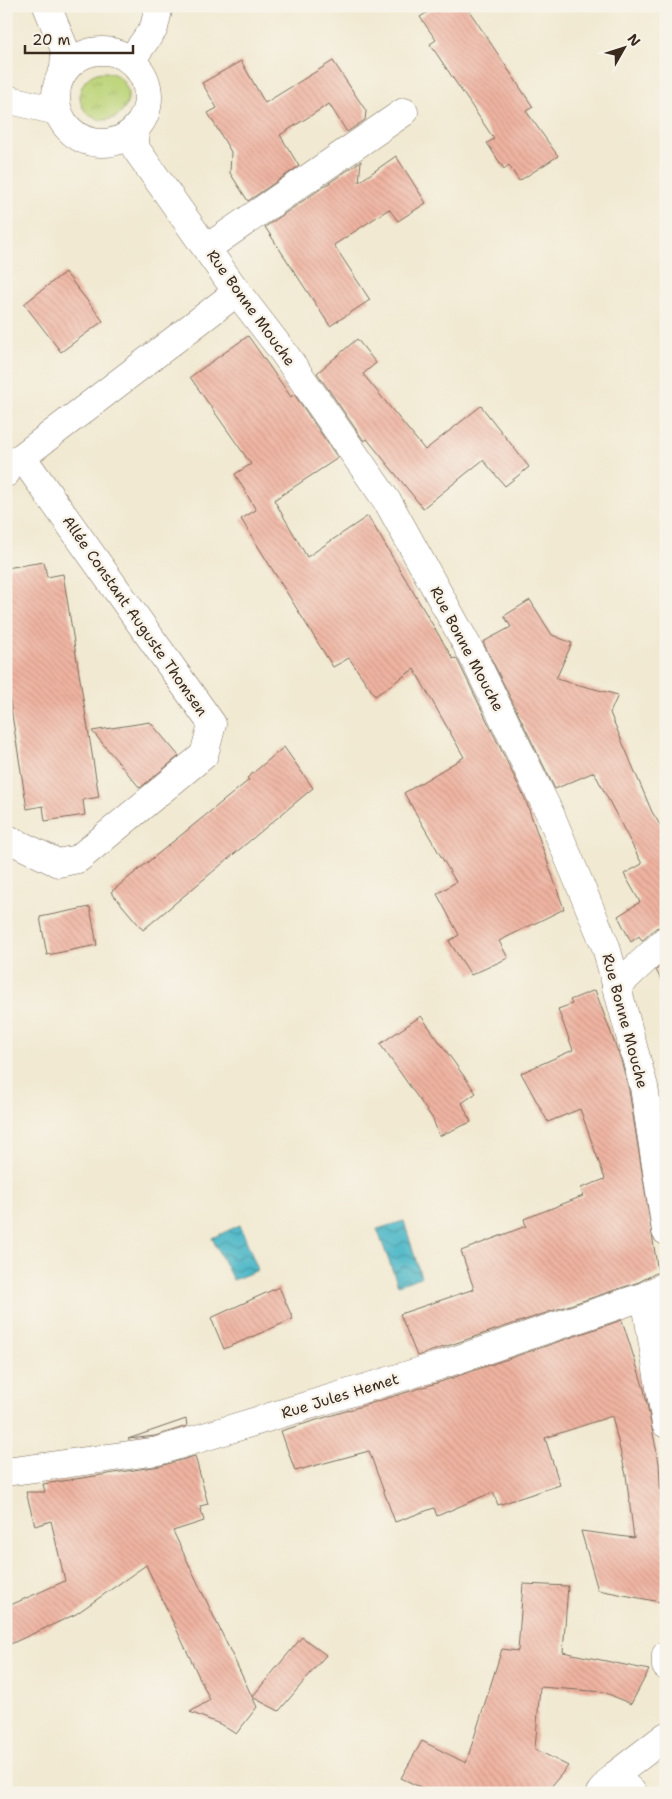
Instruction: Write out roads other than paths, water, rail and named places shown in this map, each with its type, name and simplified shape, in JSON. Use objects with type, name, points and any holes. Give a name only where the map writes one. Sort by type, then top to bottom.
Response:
[{"type":"street","points":[[131,60],[154,28],[159,6]]},
{"type":"street","points":[[51,15],[65,50],[64,69]]},
{"type":"street","points":[[104,50],[118,53],[131,60],[142,72],[148,87],[148,103],[143,119],[134,131],[120,140],[106,143],[90,142],[76,135],[65,125],[57,111],[55,96],[58,82],[64,69],[75,58],[88,52],[104,50]]},
{"type":"street","points":[[6,99],[57,111]]},
{"type":"street","points":[[207,248],[404,112]]},
{"type":"street","name":"Rue Bonne Mouche","points":[[134,131],[136,149],[284,353],[389,504],[473,656],[551,816],[606,947],[644,1087],[666,1231]]},
{"type":"street","name":"Allée Constant Auguste Thomsen","points":[[6,838],[58,863],[78,859],[204,755],[212,724],[14,465],[238,292]]},
{"type":"street","points":[[616,987],[666,940]]},
{"type":"street","points":[[655,1291],[666,1424]]},
{"type":"street","name":"Rue Jules Hemet","points":[[6,1472],[158,1451],[438,1366],[655,1291]]},
{"type":"street","points":[[666,1655],[666,1666]]},
{"type":"street","points":[[616,1787],[666,1736]]},
{"type":"water","points":[[404,1221],[421,1277],[398,1285],[377,1229]]},
{"type":"water","points":[[240,1225],[258,1270],[233,1280],[212,1238]]}]
